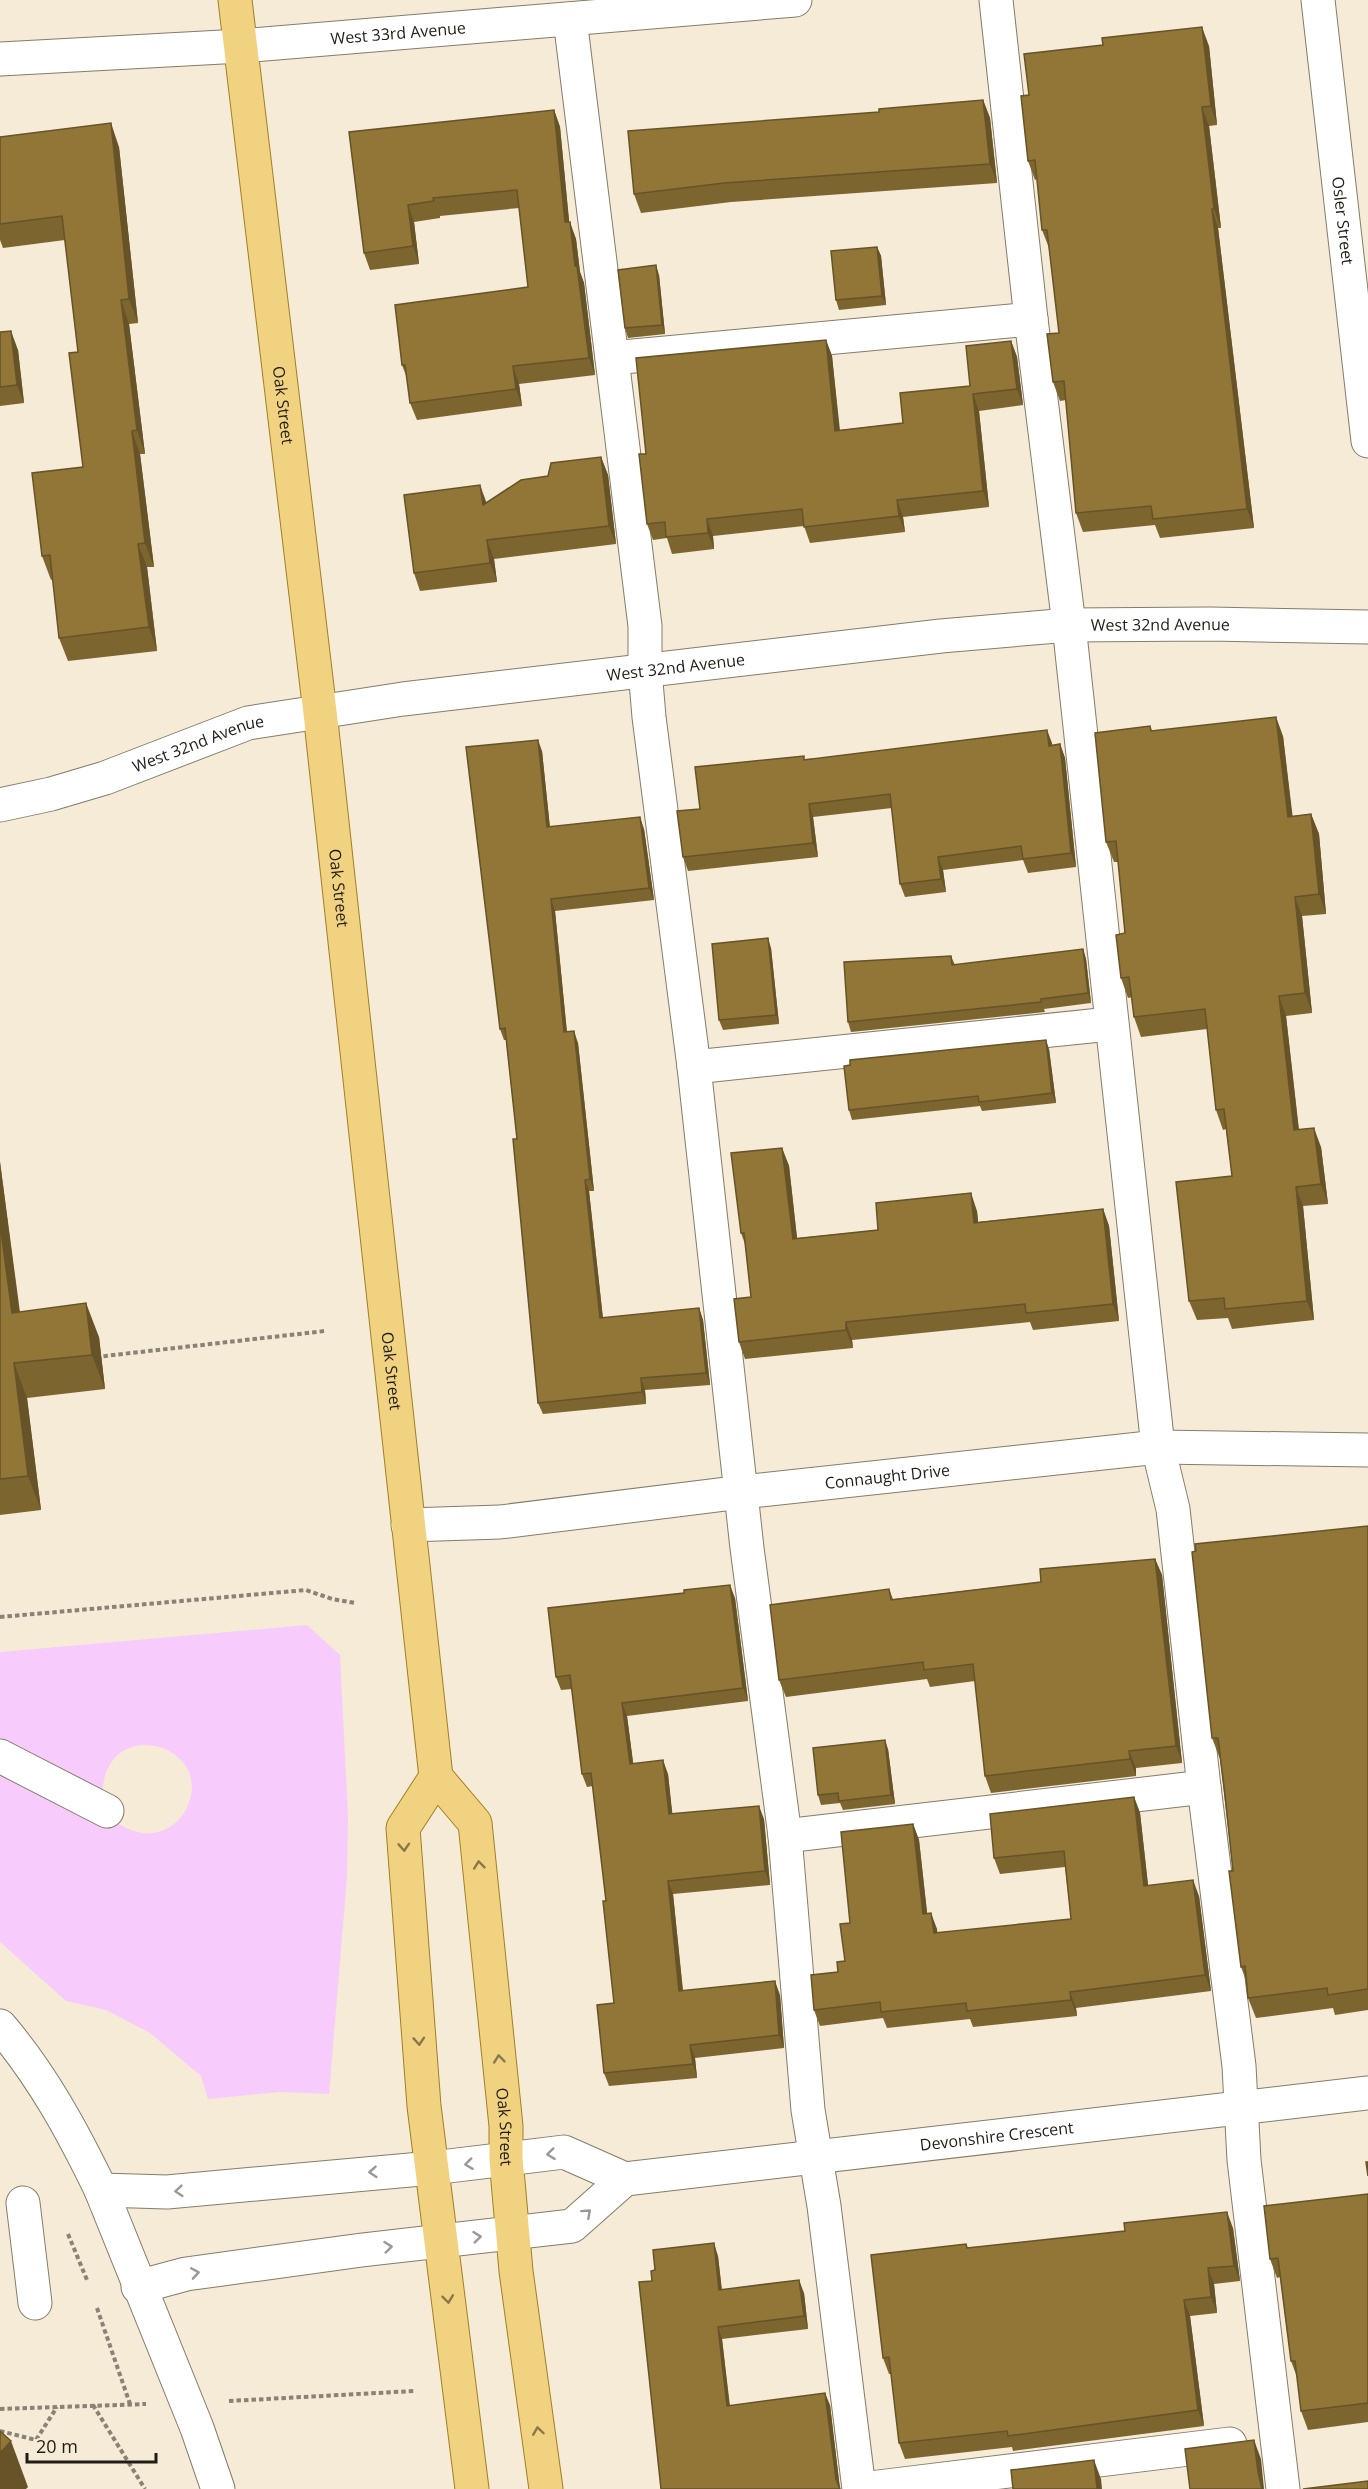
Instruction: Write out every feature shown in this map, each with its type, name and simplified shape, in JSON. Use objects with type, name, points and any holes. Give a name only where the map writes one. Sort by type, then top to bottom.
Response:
[{"type":"main road","name":"Oak Street","points":[[235,0],[320,712],[436,1777],[475,1823],[506,2126],[506,2159],[513,2233],[546,2489]]},
{"type":"main road","points":[[436,1777],[403,1828],[424,2106],[472,2489]]},
{"type":"street","name":"West 33rd Avenue","points":[[0,60],[241,46],[795,0]]},
{"type":"street","points":[[996,0],[1031,319],[1069,625],[1110,1024],[1158,1447],[1173,1509],[1204,1787],[1239,2066],[1244,2160],[1283,2489]]},
{"type":"street","name":"Osler Street","points":[[1318,0],[1368,441]]},
{"type":"street","points":[[570,19],[645,626],[645,670],[785,1836],[808,2110],[814,2158],[824,2206],[861,2489],[1277,2438]]},
{"type":"street","points":[[612,358],[1031,319]]},
{"type":"street","name":"West 32nd Avenue","points":[[0,805],[51,794],[105,778],[248,723],[403,699],[941,636],[1069,625],[1210,624],[1368,627]]},
{"type":"street","points":[[694,1067],[1110,1024]]},
{"type":"street","name":"Connaught Drive","points":[[408,1525],[500,1522],[742,1492],[1158,1447],[1368,1450]]},
{"type":"street","points":[[0,1756],[108,1811]]},
{"type":"street","points":[[785,1836],[1204,1787]]},
{"type":"street","points":[[0,2026],[38,2075],[82,2152],[100,2190],[197,2428],[218,2489]]},
{"type":"street","name":"Devonshire Crescent","points":[[625,2179],[1368,2093]]},
{"type":"street","points":[[100,2190],[167,2192],[432,2168],[564,2152],[625,2179],[572,2226],[186,2274],[138,2287]]},
{"type":"street","points":[[23,2203],[36,2303]]},
{"type":"path","points":[[90,1358],[324,1331]]},
{"type":"path","points":[[0,1617],[306,1590],[332,1599],[355,1603]]},
{"type":"path","points":[[67,2231],[87,2280]]},
{"type":"path","points":[[97,2308],[130,2404]]},
{"type":"path","points":[[217,2402],[414,2391]]},
{"type":"path","points":[[93,2405],[145,2489]]},
{"type":"path","points":[[0,2409],[155,2405]]},
{"type":"path","points":[[0,2431],[36,2440],[57,2406]]},
{"type":"shaded area","points":[[307,1625],[340,1655],[348,1816],[347,1877],[329,2094],[280,2092],[208,2099],[201,2076],[150,2033],[106,2010],[66,2001],[0,1942],[0,1771],[141,1833],[155,1833],[176,1822],[187,1808],[191,1779],[184,1763],[170,1751],[153,1745],[135,1746],[119,1754],[107,1771],[102,1797],[0,1743],[0,1652]]},
{"type":"building","points":[[1202,27],[1211,106],[1202,107],[1247,509],[1153,519],[1151,506],[1076,513],[1064,381],[1053,382],[1047,334],[1059,333],[1047,230],[1042,230],[1035,160],[1028,161],[1021,96],[1029,95],[1024,54],[1103,45],[1102,38]]},
{"type":"building","points":[[983,100],[990,164],[724,183],[634,194],[628,131],[879,112],[879,109]]},
{"type":"building","points":[[554,110],[565,222],[570,222],[589,358],[513,366],[516,389],[410,403],[405,365],[402,365],[395,305],[528,287],[517,190],[433,198],[434,201],[408,205],[413,246],[364,253],[349,132]]},
{"type":"building","points":[[111,123],[129,299],[121,300],[137,430],[132,431],[145,543],[138,544],[149,627],[59,638],[50,555],[42,556],[32,473],[83,467],[69,353],[78,352],[62,216],[0,224],[0,137]]},
{"type":"building","points":[[877,247],[882,296],[836,300],[831,251]]},
{"type":"building","points":[[656,265],[662,325],[625,328],[618,270]]},
{"type":"building","points":[[11,331],[17,385],[0,387],[0,332]]},
{"type":"building","points":[[826,340],[835,431],[903,423],[900,393],[970,386],[966,346],[1011,341],[1017,389],[973,394],[983,491],[897,500],[899,516],[804,527],[802,509],[707,519],[708,533],[666,537],[665,522],[647,524],[639,454],[646,454],[636,358]]},
{"type":"building","points":[[601,457],[609,526],[487,540],[490,563],[414,573],[404,495],[480,485],[483,505],[521,480],[548,476],[551,463]]},
{"type":"building","points":[[1276,717],[1288,817],[1311,814],[1319,894],[1295,897],[1305,993],[1279,996],[1294,1130],[1314,1128],[1321,1184],[1296,1187],[1307,1301],[1225,1309],[1224,1298],[1189,1301],[1176,1182],[1232,1176],[1224,1109],[1216,1110],[1205,1009],[1134,1017],[1129,977],[1121,978],[1116,935],[1125,933],[1116,841],[1106,842],[1095,733],[1150,726],[1151,731]]},
{"type":"building","points":[[1047,730],[1049,746],[1060,744],[1071,853],[1023,859],[1021,846],[938,857],[941,879],[900,884],[890,794],[809,804],[813,843],[683,857],[677,811],[700,809],[695,767],[804,756],[804,760]]},
{"type":"building","points":[[538,740],[547,827],[640,817],[649,888],[551,899],[564,1032],[574,1031],[590,1179],[585,1180],[600,1318],[699,1308],[706,1373],[641,1378],[642,1392],[538,1403],[513,1139],[517,1139],[505,1028],[500,1029],[466,747]]},
{"type":"building","points":[[768,938],[776,1015],[719,1020],[712,944]]},
{"type":"building","points":[[1083,949],[1088,993],[1041,999],[1041,1002],[848,1022],[844,962],[951,956],[952,965]]},
{"type":"building","points":[[1046,1040],[1052,1093],[979,1102],[978,1096],[849,1110],[844,1066],[850,1065],[850,1060]]},
{"type":"building","points":[[782,1148],[793,1239],[878,1230],[876,1203],[971,1193],[974,1223],[1103,1209],[1113,1304],[1026,1313],[1025,1304],[846,1322],[846,1330],[739,1342],[734,1299],[751,1297],[744,1233],[741,1233],[731,1153]]},
{"type":"building","points":[[0,1223],[12,1313],[86,1303],[92,1355],[14,1363],[28,1476],[0,1479]]},
{"type":"building","points":[[1368,1526],[1368,1989],[1328,1995],[1327,1988],[1248,1998],[1245,1966],[1241,1967],[1229,1871],[1233,1871],[1218,1738],[1212,1738],[1192,1552],[1196,1551],[1195,1544]]},
{"type":"building","points":[[1155,1559],[1176,1746],[1129,1751],[1130,1759],[985,1776],[973,1664],[924,1670],[923,1662],[779,1680],[770,1605],[889,1589],[891,1600],[1041,1582],[1040,1569]]},
{"type":"building","points":[[730,1585],[743,1688],[622,1703],[630,1764],[663,1760],[669,1814],[759,1806],[765,1871],[668,1881],[679,1991],[775,1981],[779,2035],[690,2045],[693,2064],[604,2073],[597,2005],[614,2003],[603,1901],[606,1901],[591,1773],[582,1774],[570,1675],[556,1677],[548,1608],[684,1593],[684,1590]]},
{"type":"building","points":[[885,1740],[891,1795],[839,1801],[838,1793],[818,1795],[813,1748]]},
{"type":"building","points":[[1134,1797],[1144,1886],[1193,1880],[1205,1975],[1070,1992],[1071,2000],[967,2011],[966,2003],[881,2012],[880,2002],[814,2010],[811,1975],[838,1972],[837,1962],[845,1961],[840,1924],[850,1923],[841,1832],[913,1824],[923,1914],[931,1913],[934,1933],[1071,1919],[1064,1851],[994,1858],[990,1814]]},
{"type":"building","points":[[1368,2194],[1368,2403],[1301,2411],[1295,2361],[1291,2361],[1278,2258],[1270,2259],[1264,2206]]},
{"type":"building","points":[[1227,2212],[1234,2266],[1208,2268],[1211,2297],[1184,2300],[1198,2410],[1008,2436],[1007,2431],[899,2443],[889,2357],[883,2358],[871,2255],[966,2244],[967,2248],[1125,2231],[1124,2223]]},
{"type":"building","points":[[714,2243],[719,2290],[799,2280],[804,2316],[718,2327],[727,2406],[825,2393],[836,2479],[840,2489],[661,2489],[639,2282],[652,2281],[651,2271],[655,2270],[653,2250]]},
{"type":"building","points":[[0,2431],[11,2441],[0,2453]]},
{"type":"building","points":[[1254,2440],[1262,2489],[1190,2489],[1185,2449]]},
{"type":"building","points":[[1094,2460],[1097,2489],[1013,2489],[1011,2470]]},
{"type":"building","points":[[1368,2481],[1368,2489],[1303,2489]]}]
